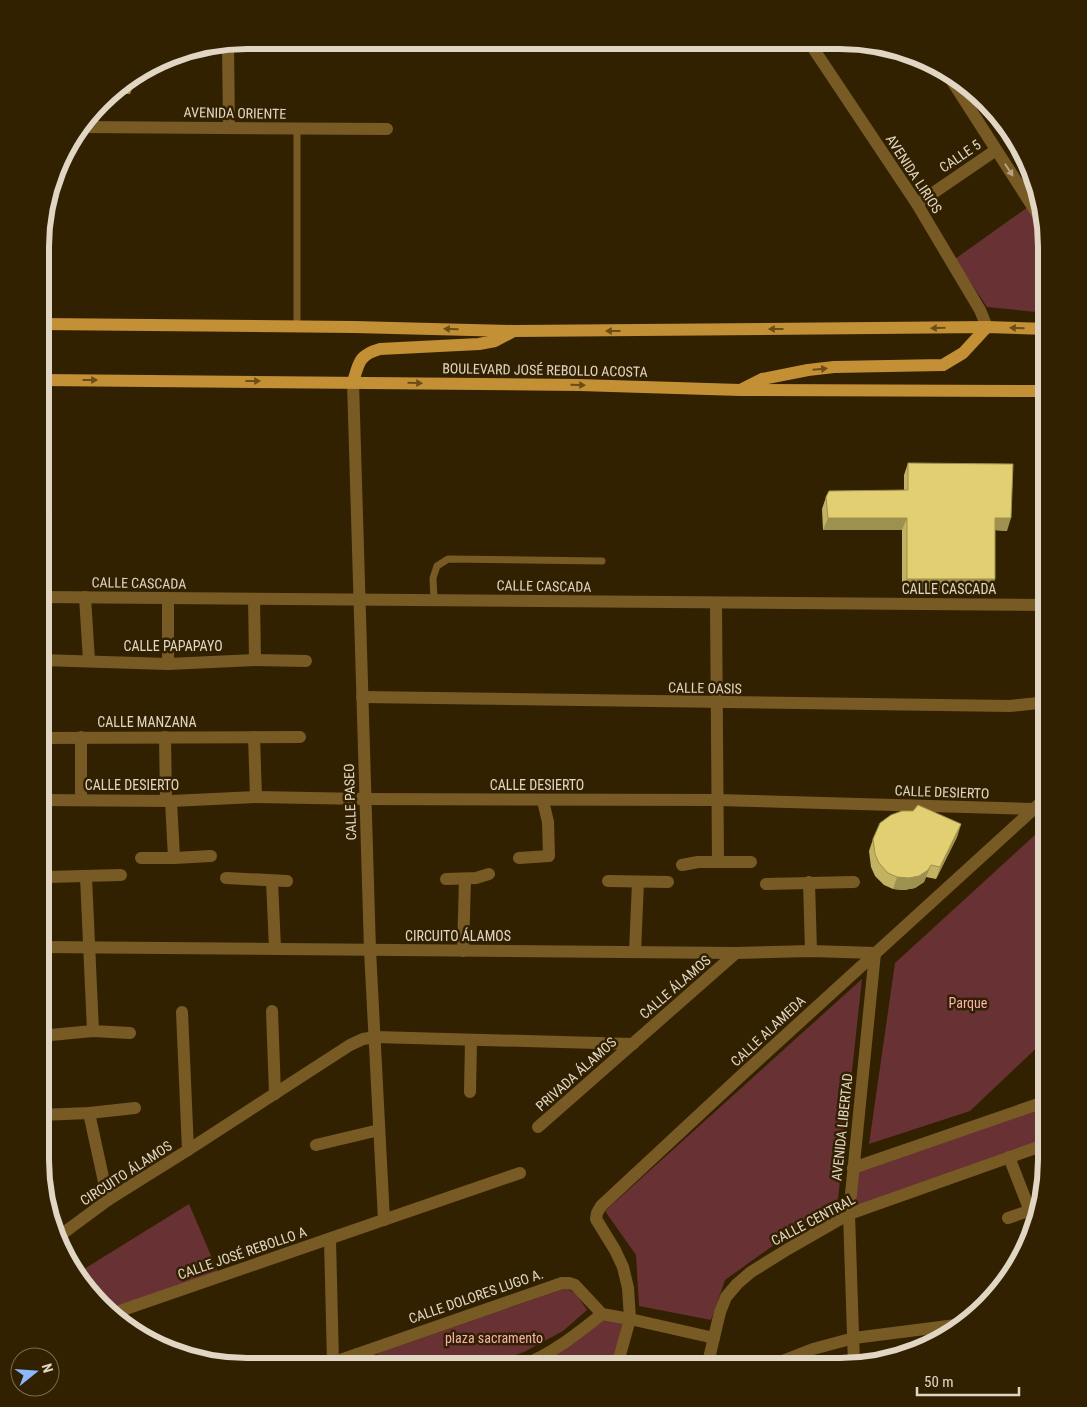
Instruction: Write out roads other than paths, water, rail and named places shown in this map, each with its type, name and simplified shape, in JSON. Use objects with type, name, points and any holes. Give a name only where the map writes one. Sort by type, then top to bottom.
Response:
[{"type":"main road","points":[[49,324],[297,326],[514,331],[987,327],[1038,329]]},
{"type":"main road","points":[[740,390],[762,379],[808,370],[834,367],[943,365],[963,353],[987,327]]},
{"type":"main road","points":[[353,382],[362,357],[369,352],[380,349],[479,344],[494,341],[514,331]]},
{"type":"main road","name":"BOULEVARD JOSÉ REBOLLO ACOSTA","points":[[49,380],[579,385],[740,390],[1038,391]]},
{"type":"street","points":[[228,49],[229,128]]},
{"type":"street","name":"AVENIDA LIRIOS","points":[[817,49],[917,204],[980,310],[987,327]]},
{"type":"street","points":[[953,84],[1034,209]]},
{"type":"street","name":"AVENIDA ORIENTE","points":[[90,126],[387,130]]},
{"type":"street","name":"CALLE 5","points":[[917,204],[996,150]]},
{"type":"street","name":"CALLE PASEO","points":[[353,382],[370,950],[384,1220]]},
{"type":"street","name":"CALLE CASCADA","points":[[49,597],[1038,605]]},
{"type":"street","points":[[84,597],[89,661]]},
{"type":"street","points":[[168,598],[168,664]]},
{"type":"street","points":[[254,599],[255,660]]},
{"type":"street","points":[[716,603],[718,862]]},
{"type":"street","name":"CALLE PAPAPAYO","points":[[49,660],[168,664],[255,660],[306,661]]},
{"type":"street","name":"CALLE OASIS","points":[[362,698],[1010,706],[1038,703]]},
{"type":"street","points":[[80,737],[81,800]]},
{"type":"street","points":[[165,737],[168,801],[174,858]]},
{"type":"street","points":[[254,737],[256,797]]},
{"type":"street","name":"CALLE MANZANA","points":[[49,738],[300,737]]},
{"type":"street","name":"CALLE DESIERTO","points":[[49,800],[168,801],[256,797],[543,801],[717,800],[1033,809]]},
{"type":"street","points":[[519,858],[549,856],[548,822],[543,801]]},
{"type":"street","name":"CALLE ALAMEDA","points":[[630,1319],[628,1288],[623,1267],[596,1219],[597,1212],[601,1206],[1038,805]]},
{"type":"street","points":[[141,858],[211,856]]},
{"type":"street","points":[[682,865],[698,862],[751,862]]},
{"type":"street","points":[[446,879],[465,879],[489,874]]},
{"type":"street","points":[[49,877],[121,875]]},
{"type":"street","points":[[86,877],[93,1031]]},
{"type":"street","points":[[226,878],[288,881]]},
{"type":"street","points":[[463,951],[465,879]]},
{"type":"street","points":[[272,881],[275,948]]},
{"type":"street","points":[[608,881],[668,882]]},
{"type":"street","points":[[635,952],[638,882]]},
{"type":"street","points":[[809,882],[811,951]]},
{"type":"street","points":[[766,884],[854,882]]},
{"type":"street","name":"CIRCUITO ÁLAMOS","points":[[49,947],[736,953],[811,951],[875,953]]},
{"type":"street","name":"CALLE ÁLAMOS","points":[[633,1044],[736,953]]},
{"type":"street","name":"AVENIDA LIBERTAD","points":[[854,1358],[850,1290],[849,1214],[875,953]]},
{"type":"street","points":[[272,1011],[275,1094]]},
{"type":"street","points":[[182,1012],[188,1150]]},
{"type":"street","points":[[49,1035],[93,1031],[130,1033]]},
{"type":"street","name":"CIRCUITO ÁLAMOS","points":[[63,1233],[108,1200],[350,1045],[363,1040],[375,1037],[633,1044]]},
{"type":"street","points":[[470,1092],[472,1040]]},
{"type":"street","name":"PRIVADA ÁLAMOS","points":[[538,1127],[633,1044]]},
{"type":"street","points":[[853,1168],[1038,1104]]},
{"type":"street","points":[[49,1115],[135,1108]]},
{"type":"street","points":[[89,1113],[108,1200]]},
{"type":"street","points":[[316,1145],[379,1130]]},
{"type":"street","name":"CALLE CENTRAL","points":[[709,1358],[720,1312],[726,1297],[751,1272],[849,1214],[1038,1147]]},
{"type":"street","points":[[1009,1157],[1033,1205]]},
{"type":"street","name":"CALLE JOSÉ REBOLLO A","points":[[119,1311],[520,1173]]},
{"type":"street","points":[[1008,1218],[1032,1210]]},
{"type":"street","points":[[328,1358],[330,1239]]},
{"type":"street","name":"CALLE DOLORES LUGO A.","points":[[353,1358],[562,1283],[575,1285],[602,1314]]},
{"type":"street","points":[[538,1358],[573,1338],[602,1314],[714,1338]]},
{"type":"street","points":[[619,1358],[630,1319]]},
{"type":"street","points":[[790,1358],[814,1349],[854,1338],[948,1326]]},
{"type":"lane","points":[[297,129],[297,326]]},
{"type":"lane","points":[[434,600],[434,578],[437,566],[448,559],[602,561]]},
{"type":"park label","name":"Parque","points":[[968,1003]]},
{"type":"park label","name":"plaza sacramento","points":[[494,1338]]}]
